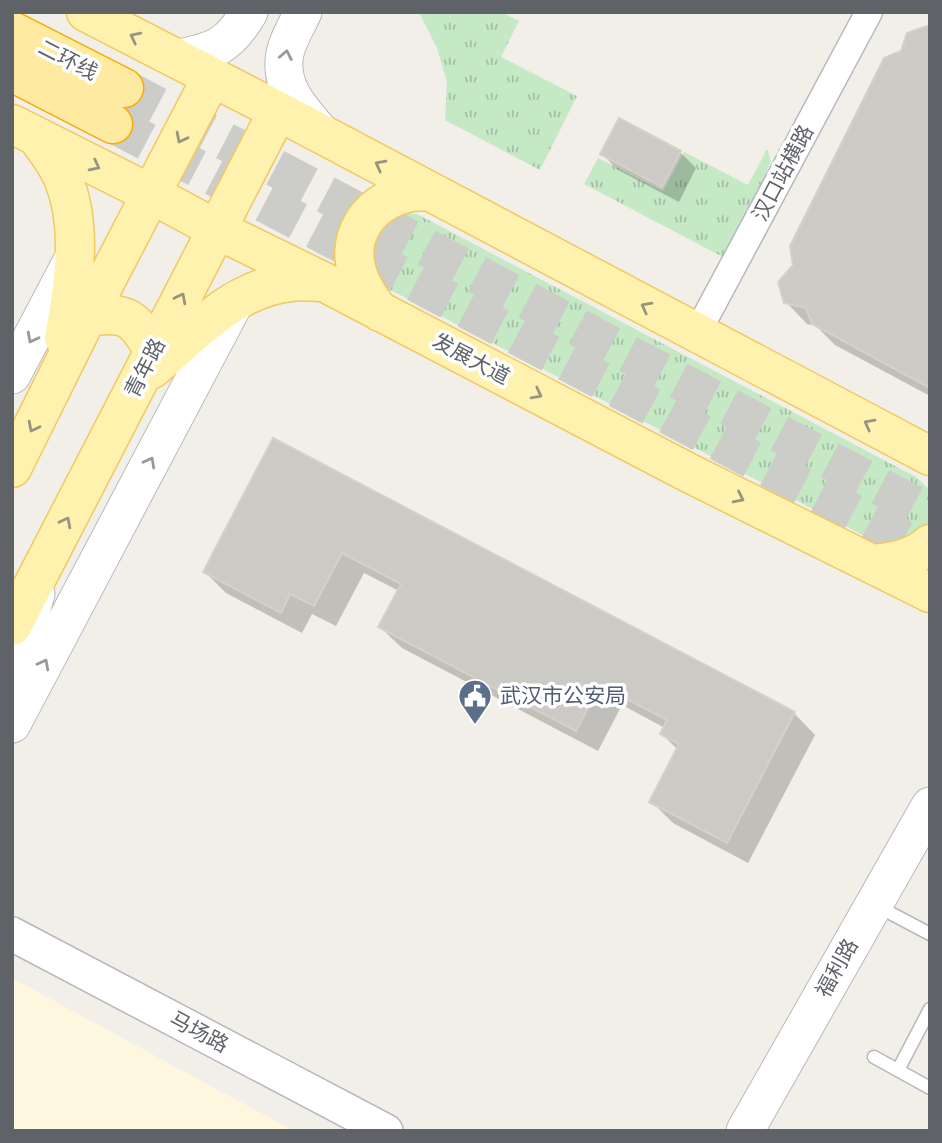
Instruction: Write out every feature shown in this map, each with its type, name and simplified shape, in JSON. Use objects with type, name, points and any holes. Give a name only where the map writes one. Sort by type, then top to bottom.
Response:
[{"type":"highway","name":"二环线","points":[[12,31],[118,106],[12,72]]},
{"type":"main road","points":[[86,12],[929,456]]},
{"type":"main road","points":[[176,59],[207,52],[228,41],[249,12]]},
{"type":"main road","points":[[303,12],[285,51],[284,71],[289,91],[303,113],[322,134]]},
{"type":"main road","points":[[12,468],[212,77]]},
{"type":"main road","name":"青年路","points":[[12,626],[278,111]]},
{"type":"main road","points":[[24,130],[58,169],[69,195],[74,220],[72,295],[54,386]]},
{"type":"main road","name":"发展大道","points":[[24,130],[324,282],[689,473],[930,593]]},
{"type":"main road","points":[[380,312],[359,278],[354,259],[354,244],[360,226],[373,211],[389,200],[407,193],[428,191]]},
{"type":"main road","points":[[12,375],[74,258]]},
{"type":"main road","points":[[87,317],[109,313],[133,321],[138,327],[146,366],[236,300],[261,289],[289,282],[324,282]]},
{"type":"main road","points":[[12,724],[236,300]]},
{"type":"main road","points":[[872,564],[909,557],[930,544]]},
{"type":"main road","points":[[12,677],[46,560]]},
{"type":"main road","name":"福利路","points":[[745,1131],[930,806]]},
{"type":"street","name":"汉口站横路","points":[[697,333],[869,12]]},
{"type":"street","name":"马场路","points":[[12,934],[386,1131]]},
{"type":"lane","points":[[873,904],[930,934]]},
{"type":"lane","points":[[898,1070],[930,1009]]},
{"type":"lane","points":[[874,1057],[930,1088]]},
{"type":"shaded area","points":[[12,978],[294,1131],[12,1131]]},
{"type":"green space","points":[[419,12],[501,12],[519,21],[501,57],[577,96],[540,170],[445,120],[447,82],[437,48]]},
{"type":"green space","points":[[767,149],[771,161],[757,194],[723,257],[584,184],[598,158],[663,191],[684,152],[748,185]]},
{"type":"green space","points":[[399,214],[417,214],[916,477],[930,490],[930,530],[923,537],[882,545],[383,286],[369,261],[374,227]]},
{"type":"building","points":[[930,25],[930,388],[812,324],[806,308],[784,303],[778,282],[793,265],[790,246],[884,58],[901,51],[907,33]]},
{"type":"building","points":[[619,118],[681,151],[662,187],[600,154]]},
{"type":"building","points":[[273,438],[795,712],[727,843],[649,802],[679,744],[660,734],[667,720],[600,685],[576,731],[378,627],[401,584],[342,553],[314,606],[290,594],[281,613],[203,572]]},
{"type":"tunnel","points":[[124,88],[930,513]]},
{"type":"tunnel","points":[[113,124],[930,553]]},
{"type":"place","name":"武汉市公安局","points":[[475,726]]}]
